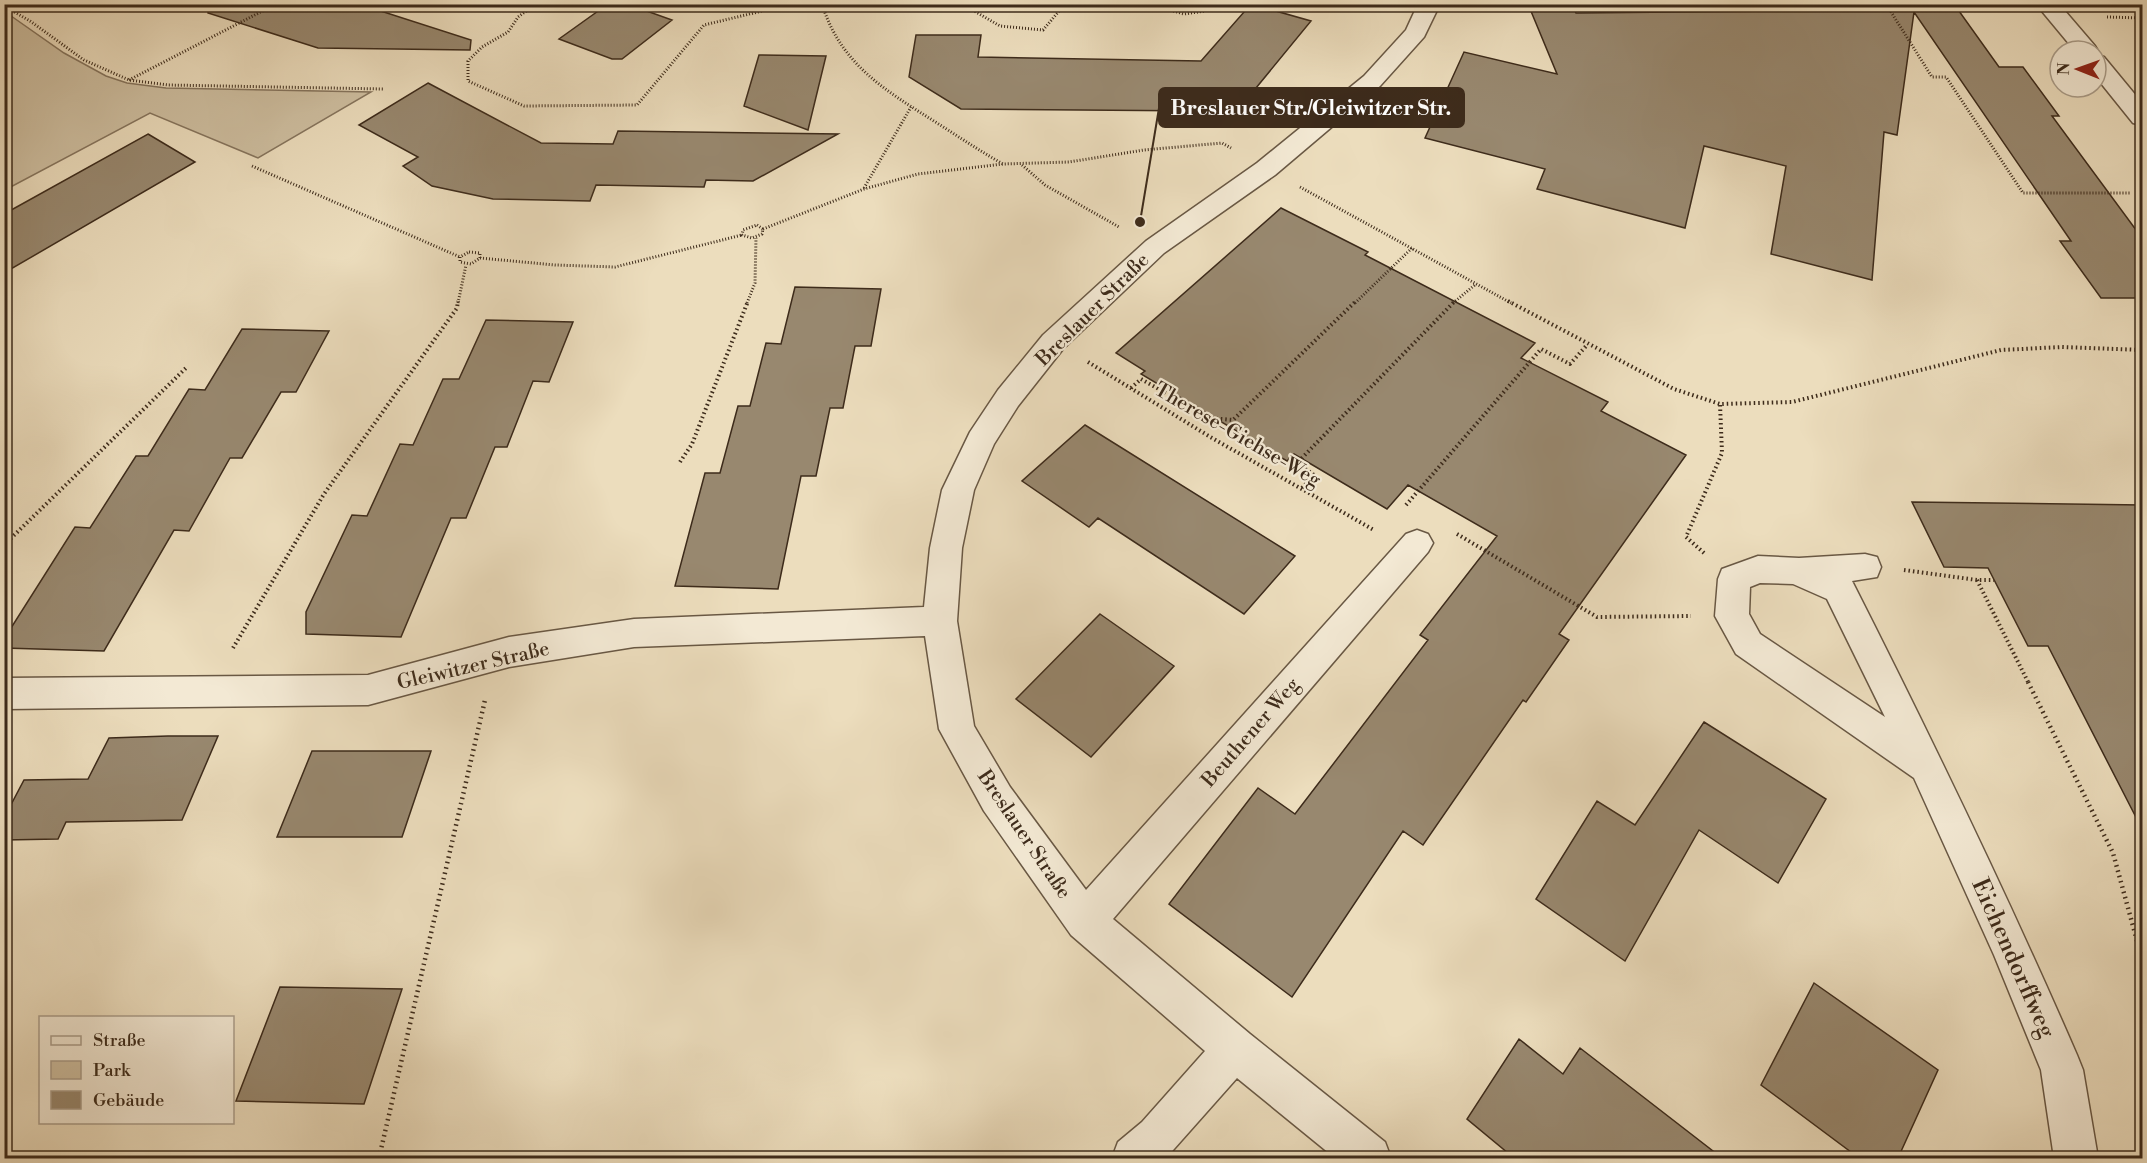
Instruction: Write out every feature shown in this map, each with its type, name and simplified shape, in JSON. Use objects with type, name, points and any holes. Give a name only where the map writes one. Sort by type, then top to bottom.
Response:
[{"type":"street","name":"Breslauer Straße","points":[[1370,1158],[1235,1050],[1085,921],[997,799],[957,729],[940,621],[946,548],[958,490],[981,440],[1008,398],[1053,342],[1155,247],[1266,169],[1372,81],[1416,33],[1429,4]]},
{"type":"street","points":[[2047,4],[2077,39]]},
{"type":"street","points":[[2108,76],[2142,117]]},
{"type":"street","name":"Beuthener Weg","points":[[1085,921],[1424,541]]},
{"type":"street","name":"Eichendorffweg","points":[[1732,616],[1734,579],[1758,569],[1796,571],[1865,567]]},
{"type":"street","name":"Eichendorffweg","points":[[1796,571],[1839,589],[1927,766],[2008,942],[2062,1070],[2076,1158]]},
{"type":"street","points":[[1732,616],[1748,644],[1927,766]]},
{"type":"street","name":"Gleiwitzer Straße","points":[[4,694],[368,690],[509,651],[634,633],[940,621]]},
{"type":"street","points":[[1134,1158],[1157,1137],[1235,1050]]},
{"type":"path","points":[[129,80],[276,4]]},
{"type":"path","points":[[536,4],[518,17],[508,32],[482,47],[468,62],[468,81],[524,105],[637,105],[704,25],[791,4]]},
{"type":"path","points":[[822,4],[824,18],[841,48],[870,79],[1004,164]]},
{"type":"path","points":[[962,4],[1000,26],[1043,30],[1065,4]]},
{"type":"path","points":[[1081,4],[1159,7],[1184,14],[1205,11],[1217,4]]},
{"type":"path","points":[[1154,4],[1159,7]]},
{"type":"path","points":[[1886,4],[1932,77],[1947,77],[2023,193],[2131,194]]},
{"type":"path","points":[[4,6],[30,21],[84,60],[129,80],[168,85],[383,89]]},
{"type":"path","points":[[2124,17],[2142,18]]},
{"type":"path","points":[[864,189],[911,107]]},
{"type":"path","points":[[763,229],[864,189],[918,174],[1004,164],[1069,162],[1144,150],[1222,142],[1266,169],[1587,345],[1674,389],[1720,404],[1792,402],[2001,350],[2062,347],[2142,350]]},
{"type":"path","points":[[1022,165],[1045,185],[1155,247]]},
{"type":"path","points":[[252,166],[460,257]]},
{"type":"path","points":[[742,235],[743,230],[749,226],[757,225],[763,229]]},
{"type":"path","points":[[480,258],[555,266],[615,267],[742,235],[748,239],[756,238],[762,234],[763,229]]},
{"type":"path","points":[[680,462],[692,444],[755,283],[756,238]]},
{"type":"path","points":[[1131,388],[1141,379],[1210,418],[1233,420],[1412,248]]},
{"type":"path","points":[[460,257],[465,252],[474,251],[480,253],[480,258]]},
{"type":"path","points":[[460,257],[460,262],[466,265],[475,263],[480,258]]},
{"type":"path","points":[[206,693],[324,494],[458,308],[466,265]]},
{"type":"path","points":[[1302,488],[1314,475],[1297,463],[1445,310],[1476,284]]},
{"type":"path","name":"Therese-Giehse-Weg","points":[[1053,342],[1205,434],[1347,513],[1424,541],[1597,617],[1732,616]]},
{"type":"path","points":[[1424,541],[1396,516],[1541,349],[1570,364],[1587,345]]},
{"type":"path","points":[[4,545],[187,367]]},
{"type":"path","points":[[1686,537],[1722,453],[1720,404]]},
{"type":"path","points":[[1926,573],[1994,580]]},
{"type":"path","points":[[1977,580],[2113,853],[2142,959]]},
{"type":"path","points":[[379,1158],[495,656]]},
{"type":"green space","points":[[4,11],[64,53],[106,76],[127,83],[166,88],[371,92],[258,158],[150,113],[5,190]]},
{"type":"building","points":[[209,4],[359,4],[471,40],[470,50],[318,48],[208,13]]},
{"type":"building","points":[[608,4],[627,4],[672,20],[622,59],[612,59],[559,39]]},
{"type":"building","points":[[1251,4],[1311,21],[1242,105],[1206,111],[961,109],[909,77],[916,35],[981,35],[978,57],[1201,61]]},
{"type":"building","points":[[1528,4],[1572,4],[1576,13],[1784,11],[1780,4],[1954,4],[1999,67],[2023,67],[2059,116],[2052,116],[2142,238],[2142,298],[2101,298],[2060,241],[2071,241],[1914,12],[1897,135],[1884,132],[1872,280],[1771,254],[1786,166],[1704,146],[1685,228],[1537,189],[1545,169],[1425,138],[1464,52],[1557,74]]},
{"type":"building","points":[[759,55],[826,56],[808,130],[744,106]]},
{"type":"building","points":[[428,83],[541,143],[613,144],[618,131],[838,134],[753,181],[706,180],[704,187],[596,185],[590,201],[493,199],[432,186],[403,166],[418,157],[359,125]]},
{"type":"building","points":[[148,134],[195,162],[4,273],[4,214]]},
{"type":"building","points":[[1281,208],[1368,252],[1365,255],[1535,343],[1521,358],[1608,402],[1601,411],[1686,455],[1559,634],[1569,640],[1526,702],[1523,700],[1423,845],[1403,831],[1292,997],[1169,904],[1258,788],[1295,814],[1428,640],[1420,635],[1497,536],[1408,485],[1387,509],[1294,454],[1287,461],[1141,374],[1145,371],[1116,353]]},
{"type":"building","points":[[795,287],[881,289],[871,346],[855,346],[843,408],[830,408],[816,476],[801,476],[778,589],[675,586],[705,473],[720,473],[738,406],[750,406],[766,343],[781,344]]},
{"type":"building","points":[[486,320],[573,322],[549,382],[533,381],[507,447],[495,447],[466,518],[451,518],[401,637],[306,634],[306,612],[352,515],[367,516],[400,444],[413,445],[443,379],[459,379]]},
{"type":"building","points":[[242,329],[329,331],[296,392],[281,392],[242,458],[230,458],[189,531],[174,530],[104,651],[4,648],[4,639],[75,527],[90,528],[136,456],[148,456],[189,389],[205,390]]},
{"type":"building","points":[[1085,425],[1295,556],[1244,614],[1098,518],[1089,527],[1022,481]]},
{"type":"building","points":[[1912,502],[2142,505],[2142,829],[2048,646],[2028,646],[1988,568],[1944,567]]},
{"type":"building","points":[[1100,614],[1174,666],[1091,757],[1016,699]]},
{"type":"building","points":[[1704,722],[1826,799],[1778,883],[1699,830],[1625,961],[1536,899],[1597,801],[1635,825]]},
{"type":"building","points":[[218,736],[182,820],[66,822],[58,839],[4,840],[4,818],[24,780],[88,779],[109,738]]},
{"type":"building","points":[[312,751],[431,751],[402,837],[277,837]]},
{"type":"building","points":[[1814,983],[1938,1070],[1898,1158],[1859,1158],[1761,1085]]},
{"type":"building","points":[[280,987],[402,989],[364,1104],[236,1101]]},
{"type":"building","points":[[1519,1039],[1563,1074],[1580,1048],[1722,1158],[1514,1158],[1467,1119]]},
{"type":"place","name":"Breslauer Str./Gleiwitzer Str.","points":[[1140,222]]}]
